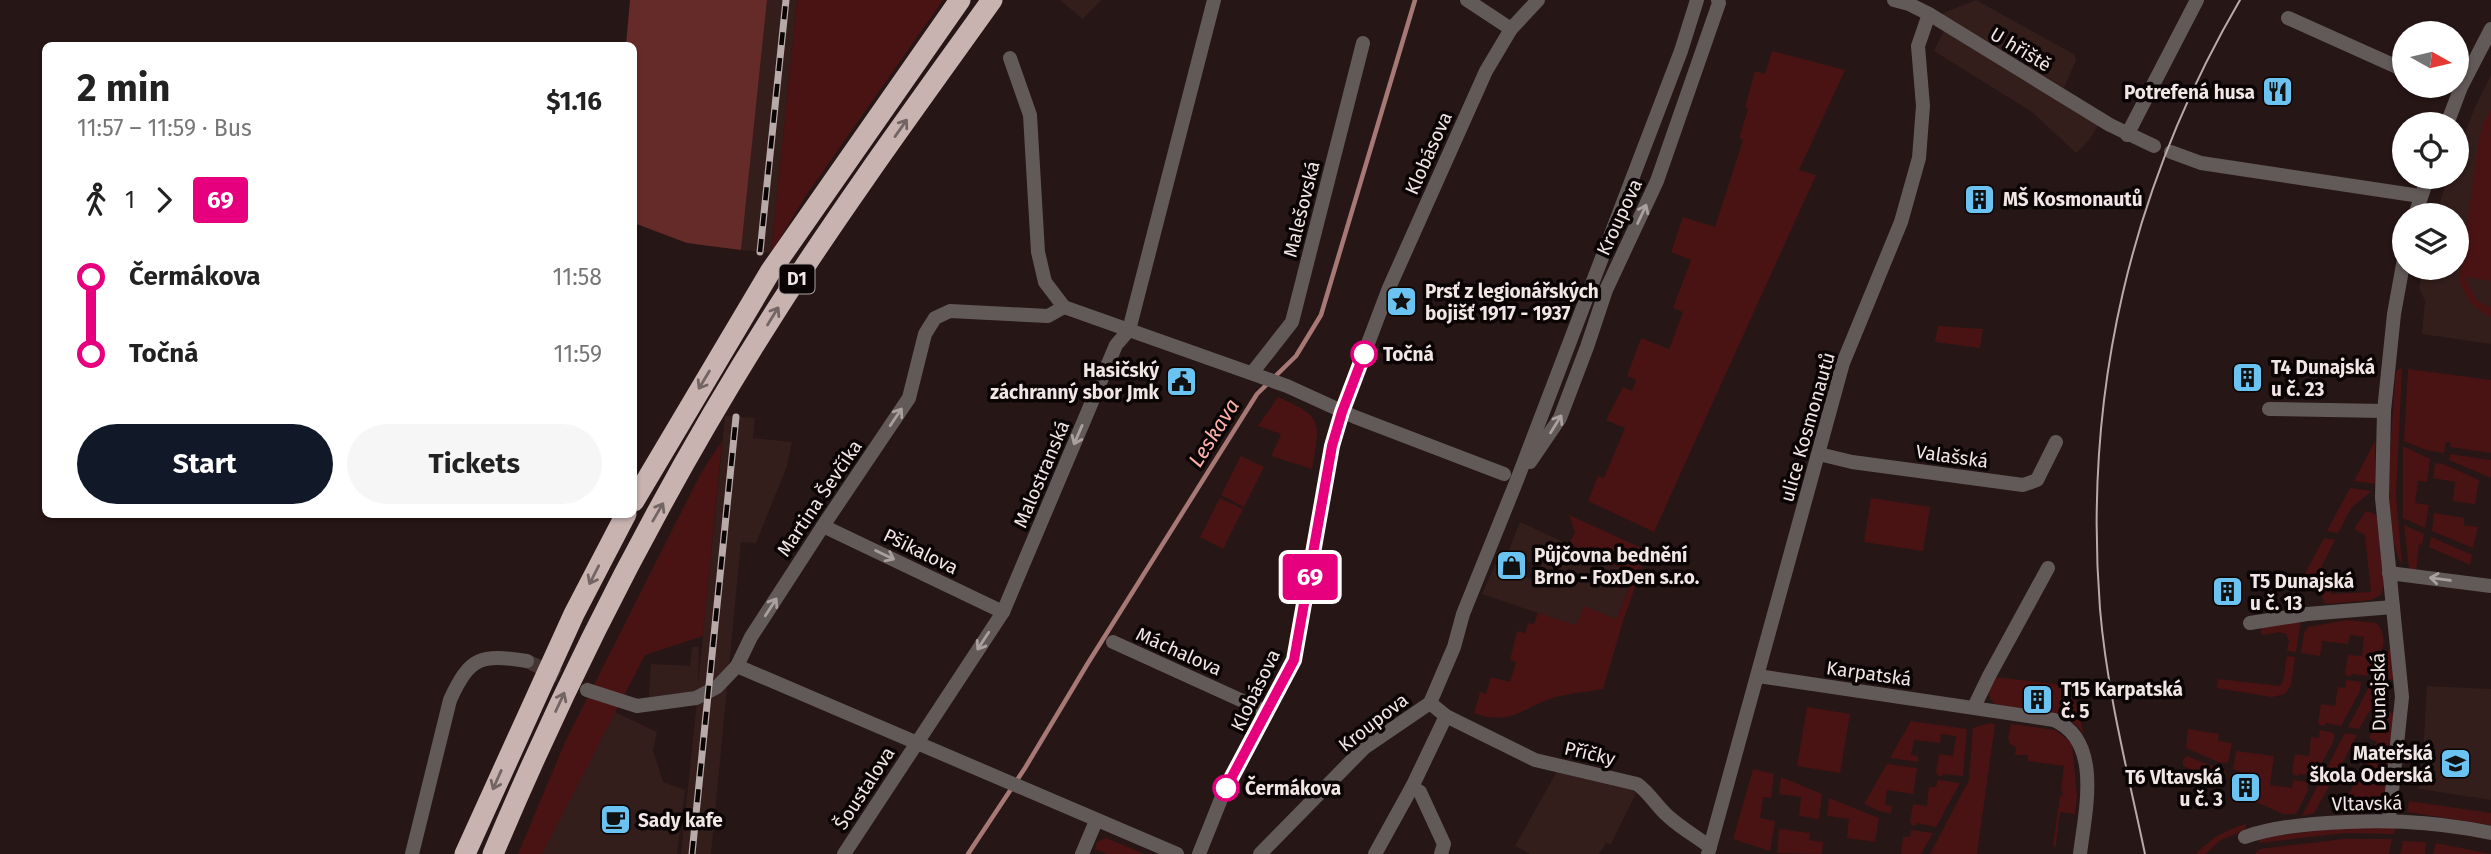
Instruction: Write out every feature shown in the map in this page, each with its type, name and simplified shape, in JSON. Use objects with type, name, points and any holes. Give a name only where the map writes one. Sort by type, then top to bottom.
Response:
[{"type":"highway","name":"D1","points":[[637,496],[770,272],[960,0]]},
{"type":"highway","name":"D1","points":[[493,854],[530,765],[595,627],[729,387],[776,310],[838,218],[992,0]]},
{"type":"highway","points":[[465,854],[569,626],[624,518]]},
{"type":"street","name":"Malostranská","points":[[917,743],[1003,612],[1116,345],[1129,330],[1214,0]]},
{"type":"street","points":[[1467,0],[1511,29]]},
{"type":"street","name":"Klobásova","points":[[1199,854],[1225,789],[1294,660],[1332,446],[1342,412],[1407,245],[1486,71],[1511,29],[1538,0]]},
{"type":"street","name":"Kroupova","points":[[1260,854],[1364,747],[1430,703],[1454,647],[1511,477],[1681,51],[1697,0]]},
{"type":"street","name":"Kroupova","points":[[1511,477],[1560,418],[1606,290],[1657,181],[1718,0]]},
{"type":"street","name":"U hřiště","points":[[1894,0],[1929,14],[2127,135],[2154,146]]},
{"type":"street","points":[[2127,135],[2197,0]]},
{"type":"street","name":"ulice Kosmonautů","points":[[1709,850],[1843,363],[1901,222],[1919,158],[1923,106],[1917,46],[1929,14]]},
{"type":"street","points":[[2288,18],[2392,65]]},
{"type":"street","points":[[2469,68],[2491,29]]},
{"type":"street","name":"Malešovská","points":[[1256,374],[1292,322],[1363,43]]},
{"type":"street","points":[[1010,58],[1030,115],[1038,252],[1045,282],[1063,307],[1280,383],[1342,412],[1511,477]]},
{"type":"street","points":[[2171,152],[2201,163],[2420,195]]},
{"type":"street","points":[[2418,203],[2423,189]]},
{"type":"street","name":"Dunajská","points":[[2389,819],[2402,697],[2381,489],[2384,411],[2400,280]]},
{"type":"street","name":"Martina Ševčíka","points":[[587,690],[637,706],[696,698],[717,687],[737,666],[751,638],[909,398],[925,334],[935,318],[950,312],[1048,316],[1063,307]]},
{"type":"street","points":[[2269,409],[2384,411]]},
{"type":"street","name":"Valašská","points":[[1819,454],[1852,462],[2023,485],[2037,481],[2056,442]]},
{"type":"street","name":"Pšikalova","points":[[823,526],[1003,612]]},
{"type":"street","points":[[1974,708],[2049,568]]},
{"type":"street","points":[[2389,573],[2491,586]]},
{"type":"street","points":[[2250,623],[2307,614],[2393,607]]},
{"type":"street","name":"Máchalova","points":[[1113,642],[1267,712]]},
{"type":"street","points":[[412,854],[450,700],[458,683],[470,665],[494,656],[527,661]]},
{"type":"street","points":[[737,666],[1177,854]]},
{"type":"street","name":"Karpatská","points":[[1758,676],[2054,720],[2071,730],[2078,738],[2088,782],[2080,854]]},
{"type":"street","name":"Příčky","points":[[1430,703],[1446,716],[1535,760],[1637,784],[1648,791],[1654,802],[1669,817],[1709,850]]},
{"type":"street","points":[[1375,854],[1412,787],[1446,716]]},
{"type":"street","name":"Šoustalova","points":[[844,854],[917,743]]},
{"type":"street","points":[[1412,787],[1420,793],[1444,844],[1441,854]]},
{"type":"street","name":"Vltavská","points":[[2245,837],[2259,831],[2298,826],[2389,819],[2491,833]]},
{"type":"street","points":[[1082,854],[1096,821]]},
{"type":"shaded area","points":[[630,0],[767,0],[741,250],[687,243],[637,224],[637,42],[626,42]]},
{"type":"shaded area","points":[[767,0],[797,0],[771,253],[741,250]]},
{"type":"shaded area","points":[[797,0],[943,0],[805,197],[771,253]]},
{"type":"shaded area","points":[[1060,0],[1101,0],[1083,19]]},
{"type":"shaded area","points":[[1976,0],[2075,55],[2076,60],[2064,88],[1941,14]]},
{"type":"shaded area","points":[[1944,31],[2099,124],[2090,139],[2076,153],[2032,112],[1934,51]]},
{"type":"shaded area","points":[[1772,51],[1845,70],[1799,170],[1816,175],[1654,532],[1588,501],[1598,476],[1604,478],[1625,428],[1606,420],[1623,387],[1632,391],[1636,380],[1627,376],[1641,338],[1669,349],[1683,312],[1673,308],[1691,260],[1671,252],[1683,217],[1715,227],[1743,140],[1739,138],[1755,71],[1765,74]]},
{"type":"shaded area","points":[[2491,75],[2491,344],[2422,334],[2425,301],[2419,288],[2421,280],[2469,280],[2469,203],[2440,203],[2444,189],[2469,189],[2469,123]]},
{"type":"shaded area","points":[[2491,110],[2491,281],[2469,277],[2469,210],[2484,120]]},
{"type":"shaded area","points":[[2459,280],[2466,280],[2477,301],[2491,307],[2491,317],[2470,302]]},
{"type":"shaded area","points":[[1938,326],[1983,329],[1980,348],[1935,342]]},
{"type":"shaded area","points":[[2402,368],[2396,496],[2402,565],[2391,525],[2390,471],[2396,371]]},
{"type":"shaded area","points":[[2408,369],[2491,380],[2491,453],[2450,447],[2451,442],[2446,442],[2444,453],[2426,450],[2404,441]]},
{"type":"shaded area","points":[[1278,397],[1304,410],[1315,423],[1317,441],[1312,469],[1271,456],[1281,434],[1258,426]]},
{"type":"shaded area","points":[[725,416],[755,418],[753,438],[792,442],[787,466],[756,543],[741,542],[711,854],[681,854],[698,691],[649,697],[651,664],[690,666],[692,647],[699,647],[698,685]]},
{"type":"shaded area","points":[[722,441],[703,636],[645,655],[542,854],[518,854],[565,742],[701,473]]},
{"type":"shaded area","points":[[2375,441],[2375,484],[2354,481]]},
{"type":"shaded area","points":[[2403,446],[2430,459],[2427,482],[2418,481],[2415,503],[2429,505],[2425,528],[2403,518]]},
{"type":"shaded area","points":[[2450,454],[2491,460],[2491,478],[2449,460]]},
{"type":"shaded area","points":[[1241,456],[1264,467],[1244,507],[1221,495]]},
{"type":"shaded area","points":[[2435,463],[2479,480],[2475,504],[2453,501],[2455,482],[2433,478]]},
{"type":"shaded area","points":[[2350,488],[2372,491],[2352,507],[2338,533],[2327,531]]},
{"type":"shaded area","points":[[1220,498],[1243,509],[1223,549],[1200,537]]},
{"type":"shaded area","points":[[1871,498],[1930,507],[1923,551],[1864,542]]},
{"type":"shaded area","points":[[2366,511],[2375,514],[2377,518],[2384,584],[2381,595],[2371,600],[2328,604],[2322,597],[2328,585],[2331,587],[2331,594],[2371,592],[2365,535],[2354,529]]},
{"type":"shaded area","points":[[2434,513],[2464,518],[2464,525],[2478,527],[2473,548],[2432,531]]},
{"type":"shaded area","points":[[1569,515],[1648,551],[1603,689],[1553,698],[1506,717],[1486,717],[1474,713],[1480,692],[1486,694],[1491,677],[1510,682],[1516,662],[1510,660],[1517,631],[1525,633],[1528,623],[1534,624],[1538,613],[1576,625],[1584,606],[1616,619],[1634,575],[1569,544],[1575,532]]},
{"type":"shaded area","points":[[1520,522],[1634,575],[1616,620],[1576,626],[1482,594],[1495,564],[1533,580],[1539,566],[1508,552]]},
{"type":"shaded area","points":[[2404,525],[2424,534],[2422,545],[2419,544],[2416,571],[2409,569]]},
{"type":"shaded area","points":[[2431,537],[2472,555],[2470,565],[2429,547]]},
{"type":"shaded area","points":[[2324,538],[2335,540],[2313,583],[2301,581]]},
{"type":"shaded area","points":[[2301,620],[2296,652],[2287,651],[2289,640],[2286,634],[2279,632],[2261,635],[2262,628]]},
{"type":"shaded area","points":[[2347,620],[2377,623],[2381,630],[2382,650],[2368,676],[2347,676],[2345,673],[2348,655],[2362,656],[2364,637],[2350,635],[2348,644],[2322,641],[2320,656],[2301,653],[2304,633],[2308,627]]},
{"type":"shaded area","points":[[2389,649],[2394,680],[2374,677]]},
{"type":"shaded area","points":[[2287,656],[2295,657],[2291,685],[2285,694],[2272,697],[2217,688],[2218,679],[2280,686]]},
{"type":"shaded area","points":[[1995,677],[2071,686],[2084,734],[2065,718],[2042,711],[2044,696],[2034,695],[2032,710],[1995,704],[1989,694]]},
{"type":"shaded area","points":[[2346,680],[2361,682],[2360,691],[2341,726],[2325,723],[2325,726],[2320,725],[2321,704],[2335,706],[2338,687],[2345,688]]},
{"type":"shaded area","points":[[2371,683],[2391,686],[2359,729],[2348,727]]},
{"type":"shaded area","name":"Mateřská škola Oderská","points":[[2427,686],[2491,689],[2491,800],[2419,789]]},
{"type":"shaded area","points":[[1807,707],[1850,714],[1840,773],[1797,766]]},
{"type":"shaded area","points":[[2388,711],[2393,714],[2393,719],[2384,797],[2380,806],[2336,809],[2337,798],[2345,801],[2377,742],[2369,738],[2382,713]]},
{"type":"shaded area","points":[[615,712],[657,732],[653,750],[663,782],[685,790],[677,854],[542,854]]},
{"type":"shaded area","points":[[1911,721],[1967,729],[1963,776],[1938,776],[1936,772],[1939,754],[1953,756],[1956,736],[1941,734],[1940,743],[1914,740],[1911,755],[1918,756],[1918,762],[1890,758]]},
{"type":"shaded area","points":[[1995,724],[1977,854],[1930,854],[1969,780],[1973,728]]},
{"type":"shaded area","points":[[2011,724],[2056,730],[2072,744],[2077,796],[2075,814],[2060,812],[2055,851],[2053,846],[2060,796],[2063,792],[2064,766],[2028,761],[2028,755],[2015,755],[2016,747],[2010,744],[2008,738]]},
{"type":"shaded area","points":[[2188,729],[2219,734],[2218,741],[2232,743],[2228,763],[2218,762],[2186,748]]},
{"type":"shaded area","points":[[2320,730],[2334,733],[2334,740],[2315,776],[2294,775],[2292,772],[2295,754],[2309,756],[2311,737],[2319,738]]},
{"type":"shaded area","points":[[2345,733],[2357,735],[2334,779],[2322,777]]},
{"type":"shaded area","points":[[2236,751],[2274,756],[2270,785],[2292,788],[2293,780],[2307,782],[2308,790],[2296,814],[2283,814],[2256,802],[2259,779],[2233,769]]},
{"type":"shaded area","points":[[2187,756],[2226,772],[2225,784],[2183,766],[2183,760]]},
{"type":"shaded area","points":[[1887,764],[1917,768],[1913,794],[1887,790],[1885,805],[1892,806],[1891,813],[1864,804]]},
{"type":"shaded area","points":[[1753,769],[1774,774],[1771,798],[1763,797],[1760,818],[1775,821],[1770,851],[1733,839]]},
{"type":"shaded area","points":[[1557,771],[1629,787],[1636,793],[1611,844],[1606,843],[1599,854],[1530,854],[1515,846]]},
{"type":"shaded area","points":[[1781,777],[1822,794],[1819,819],[1799,816],[1801,797],[1779,794]]},
{"type":"shaded area","points":[[1938,780],[1960,783],[1936,827],[1916,823],[1915,826],[1912,825],[1910,822],[1913,804],[1927,806],[1929,787],[1936,787]]},
{"type":"shaded area","points":[[2319,783],[2330,785],[2314,813],[2302,816]]},
{"type":"shaded area","points":[[1829,798],[1879,818],[1875,842],[1847,838],[1849,819],[1827,816]]},
{"type":"shaded area","points":[[2409,801],[2491,813],[2491,825],[2407,812]]},
{"type":"shaded area","points":[[2246,824],[2245,830],[2221,840],[2205,854],[2196,854],[2219,835]]},
{"type":"shaded area","points":[[2345,827],[2396,828],[2394,834],[2345,833],[2259,843],[2260,838]]},
{"type":"shaded area","points":[[1779,829],[1810,833],[1809,840],[1823,842],[1822,854],[1777,853]]},
{"type":"shaded area","points":[[1911,830],[1933,833],[1921,854],[1901,854],[1903,837],[1910,837]]},
{"type":"shaded area","points":[[1106,838],[1145,854],[1107,854],[1095,849],[1097,842]]},
{"type":"shaded area","points":[[2345,839],[2392,839],[2389,854],[2255,854],[2259,849]]},
{"type":"shaded area","points":[[2403,841],[2426,842],[2425,854],[2400,854]]},
{"type":"shaded area","points":[[2436,843],[2491,854],[2433,854]]},
{"type":"waterway","name":"Leskava","points":[[968,854],[1025,768],[1257,394],[1296,356],[1321,315],[1415,0]]},
{"type":"tunnel","points":[[527,661],[587,690]]},
{"type":"tram line","points":[[2145,854],[2113,702],[2103,640],[2097,528],[2099,449],[2108,370],[2123,293],[2143,218],[2170,144],[2202,71],[2240,0]]},
{"type":"railway","points":[[760,252],[786,0]]},
{"type":"railway","points":[[692,854],[736,417]]},
{"type":"bus line","name":"69","points":[[1226,788],[1294,660],[1332,446],[1364,354]]},
{"type":"place","name":"Potrefená husa","points":[[2278,92]]},
{"type":"place","name":"MŠ Kosmonautů","points":[[1980,199]]},
{"type":"place","name":"Prsť z legionářských bojišť 1917 - 1937","points":[[1402,302]]},
{"type":"place","name":"Točná","points":[[1364,354]]},
{"type":"place","name":"T4 Dunajská u č. 23","points":[[2248,378]]},
{"type":"place","name":"Hasičský záchranný sbor Jmk","points":[[1182,381]]},
{"type":"place","name":"Půjčovna bednění Brno - FoxDen s.r.o.","points":[[1511,566]]},
{"type":"place","name":"T5 Dunajská u č. 13","points":[[2227,592]]},
{"type":"place","name":"T15 Karpatská č. 5","points":[[2038,700]]},
{"type":"place","name":"Mateřská škola Oderská","points":[[2456,764]]},
{"type":"place","name":"Čermákova","points":[[1226,788]]},
{"type":"place","name":"T6 Vltavská u č. 3","points":[[2246,788]]},
{"type":"place","name":"Sady kafe","points":[[615,820]]}]
